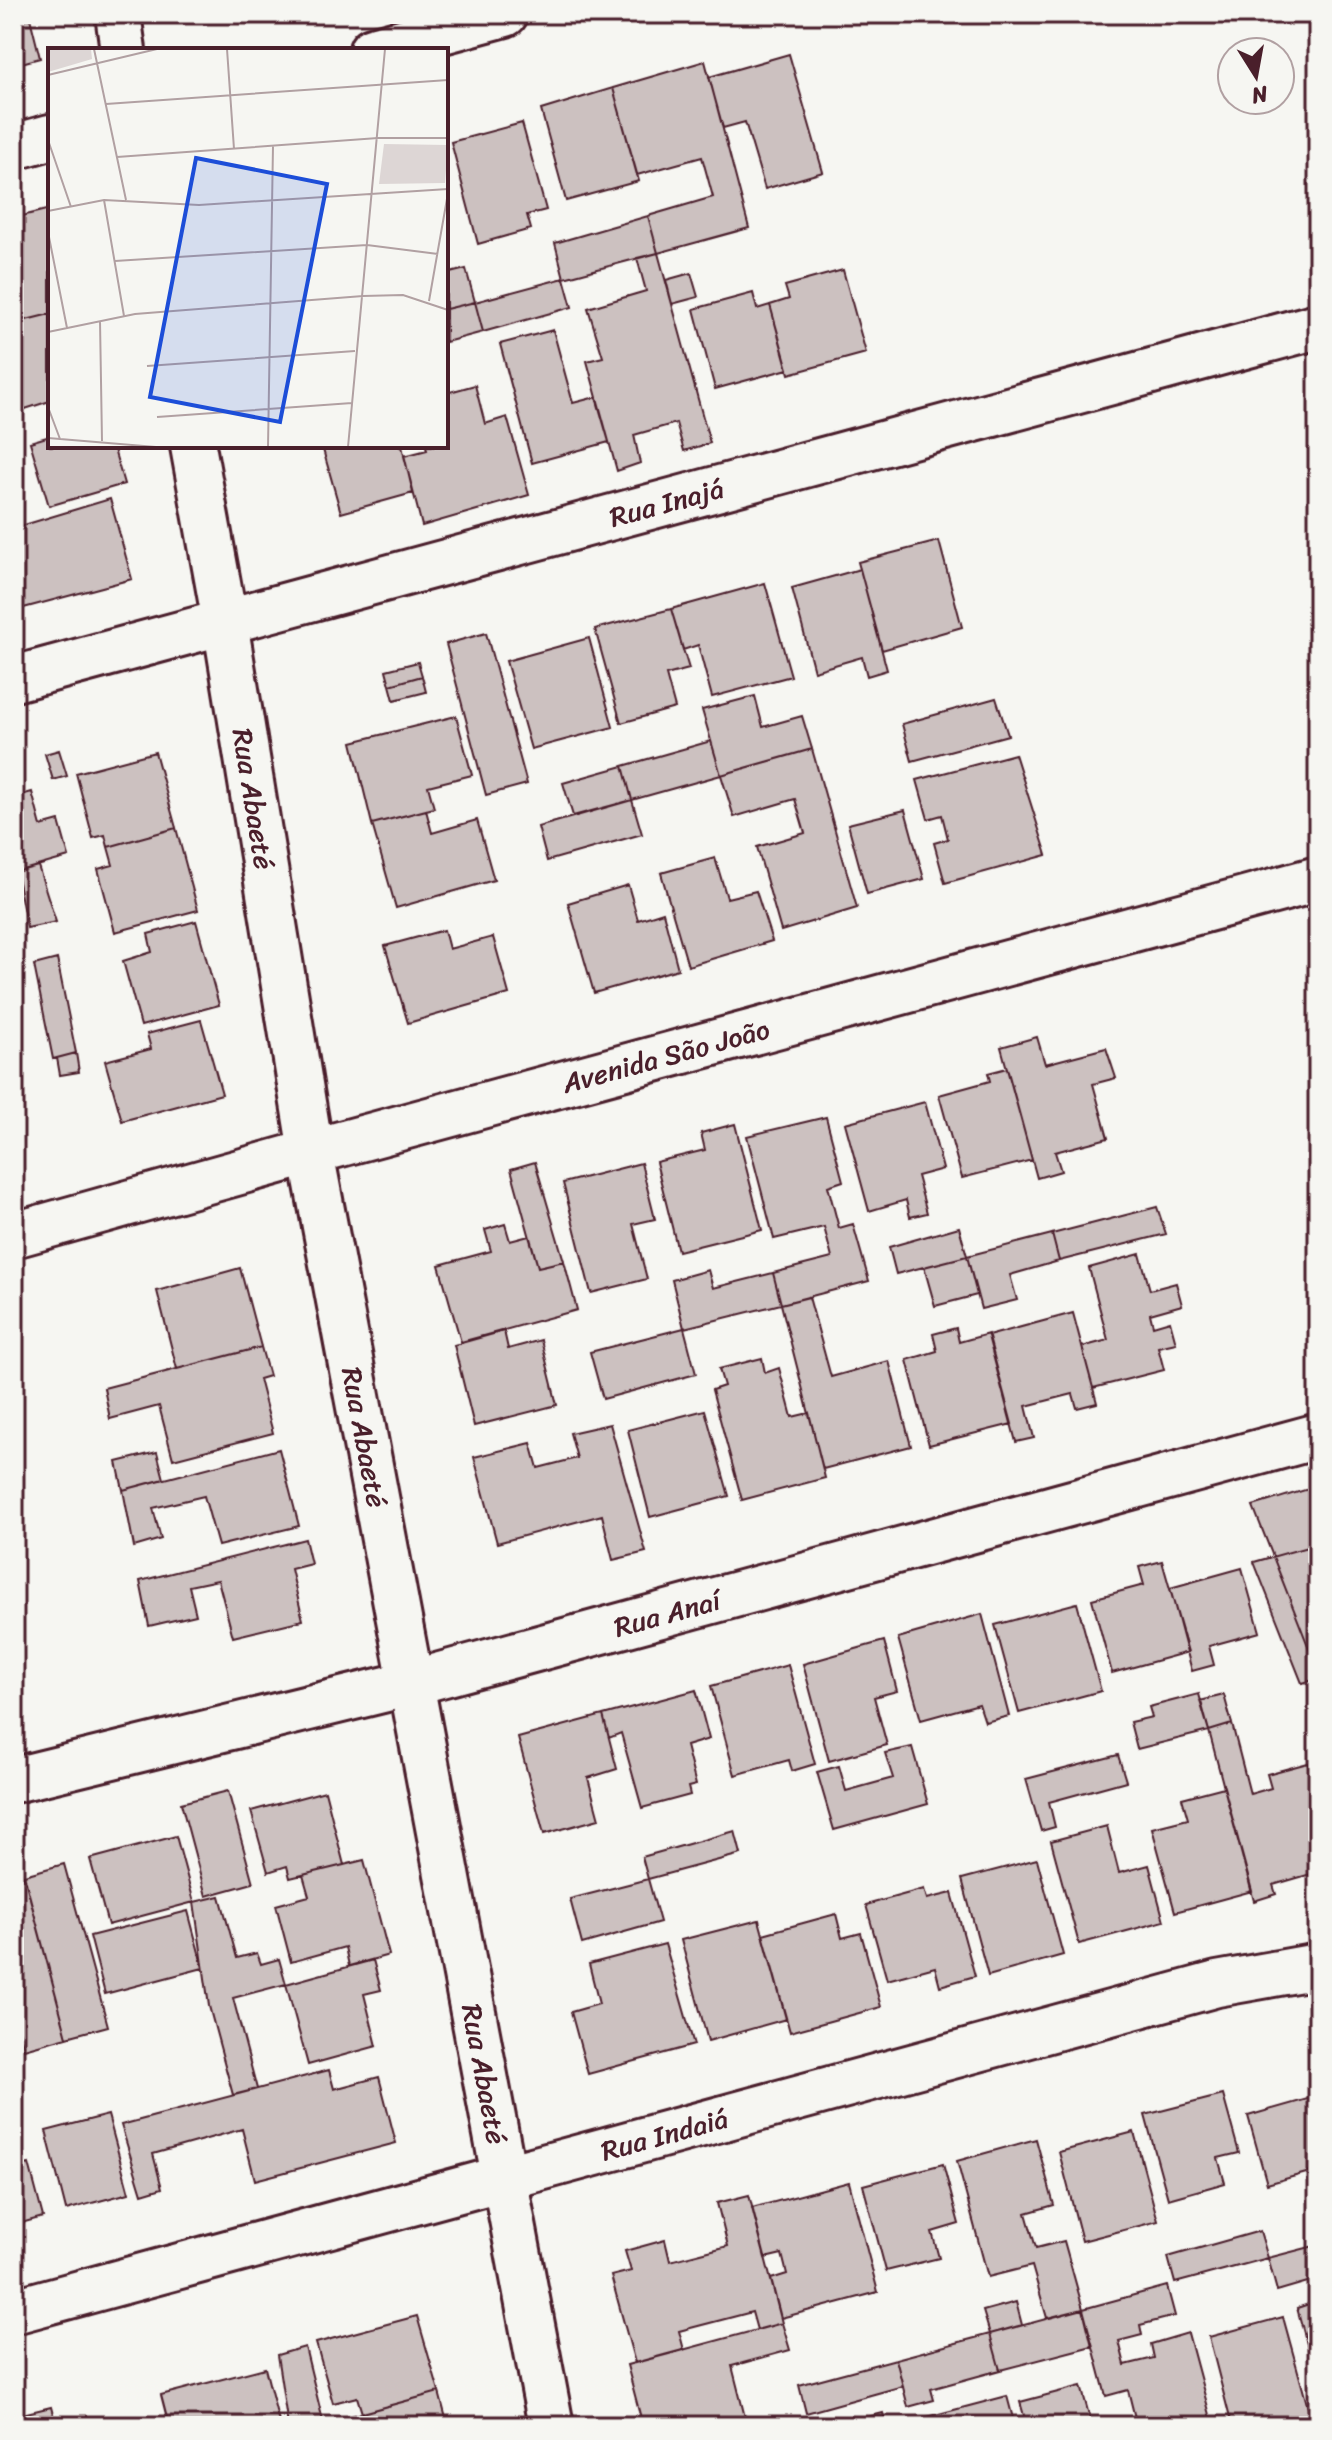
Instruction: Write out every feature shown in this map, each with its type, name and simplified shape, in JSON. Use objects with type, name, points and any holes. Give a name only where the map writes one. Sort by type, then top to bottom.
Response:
[{"type":"street","points":[[118,14],[123,48]]},
{"type":"street","points":[[379,48],[505,14]]},
{"type":"street","points":[[14,147],[48,138]]},
{"type":"street","name":"Rua Inajá","points":[[14,679],[1318,326]]},
{"type":"street","name":"Rua Abaeté","points":[[193,448],[225,622],[311,1152],[551,2426]]},
{"type":"street","name":"Avenida São João","points":[[14,1235],[1318,879]]},
{"type":"street","name":"Rua Anaí","points":[[14,1780],[411,1683],[1318,1436]]},
{"type":"street","name":"Rua Indaiá","points":[[14,2311],[1217,1984],[1318,1966]]},
{"type":"building","points":[[14,14],[29,14],[40,58],[14,65]]},
{"type":"building","points":[[789,54],[823,172],[765,189],[745,122],[723,128],[709,77]]},
{"type":"building","points":[[705,61],[749,228],[658,253],[648,216],[713,197],[702,157],[637,175],[613,88]]},
{"type":"building","points":[[613,88],[639,181],[566,201],[541,110]]},
{"type":"building","points":[[522,123],[546,210],[527,215],[531,229],[478,244],[451,142]]},
{"type":"building","points":[[48,210],[48,314],[14,323],[14,218]]},
{"type":"building","points":[[648,216],[658,253],[564,278],[555,243]]},
{"type":"building","points":[[658,253],[710,443],[684,451],[676,423],[634,435],[640,463],[617,471],[587,361],[603,357],[588,308],[646,291],[637,258]]},
{"type":"building","points":[[466,269],[475,302],[448,309],[448,274]]},
{"type":"building","points":[[843,270],[866,353],[789,374],[770,305],[789,299],[785,286]]},
{"type":"building","points":[[691,273],[698,297],[672,304],[666,280]]},
{"type":"building","points":[[564,278],[572,307],[483,332],[475,302]]},
{"type":"building","points":[[753,293],[757,309],[770,305],[788,369],[715,389],[694,309]]},
{"type":"building","points":[[475,302],[483,332],[448,341],[448,309]]},
{"type":"building","points":[[48,314],[48,402],[22,410],[14,384],[14,323]]},
{"type":"building","points":[[553,330],[573,403],[596,397],[609,442],[532,463],[500,344]]},
{"type":"building","points":[[475,385],[485,424],[507,417],[529,495],[422,526],[404,456],[426,448],[448,448],[448,392]]},
{"type":"building","points":[[48,437],[48,448],[114,448],[124,484],[49,506],[30,442]]},
{"type":"building","points":[[323,448],[402,448],[413,493],[341,513]]},
{"type":"building","points":[[110,499],[132,579],[16,610],[21,632],[14,634],[14,528]]},
{"type":"building","points":[[939,541],[962,627],[882,650],[858,562]]},
{"type":"building","points":[[860,569],[887,670],[867,676],[862,657],[814,671],[792,588]]},
{"type":"building","points":[[765,583],[791,676],[712,697],[698,645],[683,650],[671,609]]},
{"type":"building","points":[[671,609],[689,669],[666,675],[675,708],[621,723],[595,629]]},
{"type":"building","points":[[486,633],[527,784],[486,795],[446,644]]},
{"type":"building","points":[[589,638],[613,727],[531,749],[506,661]]},
{"type":"building","points":[[418,662],[422,676],[390,685],[386,670]]},
{"type":"building","points":[[422,676],[426,692],[394,700],[390,685]]},
{"type":"building","points":[[755,696],[763,727],[802,716],[812,749],[721,775],[702,710]]},
{"type":"building","points":[[996,698],[1008,735],[912,761],[902,724]]},
{"type":"building","points":[[456,716],[472,775],[428,786],[434,808],[372,824],[352,742]]},
{"type":"building","points":[[711,741],[721,775],[632,800],[623,766]]},
{"type":"building","points":[[812,749],[857,908],[781,931],[757,847],[805,833],[795,799],[734,817],[721,775]]},
{"type":"building","points":[[59,750],[67,776],[53,780],[45,754]]},
{"type":"building","points":[[155,752],[176,828],[108,847],[105,835],[93,838],[76,773]]},
{"type":"building","points":[[1015,754],[1047,855],[945,883],[934,843],[948,839],[942,815],[928,819],[917,780]]},
{"type":"building","points":[[623,766],[632,800],[573,816],[563,783]]},
{"type":"building","points":[[32,792],[41,826],[59,821],[69,857],[16,872],[14,797]]},
{"type":"building","points":[[632,800],[642,834],[547,861],[538,827]]},
{"type":"building","points":[[426,810],[432,833],[477,820],[494,880],[396,908],[372,824]]},
{"type":"building","points":[[905,810],[924,879],[867,894],[848,824]]},
{"type":"building","points":[[176,828],[198,910],[115,932],[98,869],[113,865],[108,847]]},
{"type":"building","points":[[715,858],[727,898],[756,891],[772,941],[688,966],[661,873]]},
{"type":"building","points":[[38,866],[56,922],[27,928],[16,872]]},
{"type":"building","points":[[628,885],[638,920],[663,912],[678,969],[594,993],[568,903]]},
{"type":"building","points":[[196,921],[219,1005],[141,1026],[123,961],[152,952],[148,934]]},
{"type":"building","points":[[444,930],[449,949],[493,937],[509,994],[408,1023],[385,946]]},
{"type":"building","points":[[57,959],[76,1053],[53,1059],[34,965]]},
{"type":"building","points":[[201,1020],[222,1094],[122,1121],[105,1061],[151,1049],[147,1034]]},
{"type":"building","points":[[1037,1037],[1045,1064],[1106,1048],[1116,1078],[1093,1084],[1108,1138],[1055,1152],[1061,1171],[1037,1178],[1001,1047]]},
{"type":"building","points":[[76,1053],[79,1072],[60,1075],[57,1058]]},
{"type":"building","points":[[1007,1068],[1032,1160],[962,1178],[939,1095],[990,1081],[988,1073]]},
{"type":"building","points":[[925,1102],[943,1169],[917,1176],[927,1213],[910,1217],[906,1200],[869,1211],[845,1123]]},
{"type":"building","points":[[826,1117],[843,1181],[828,1186],[839,1228],[853,1224],[869,1281],[781,1304],[773,1273],[832,1258],[824,1227],[774,1239],[747,1136]]},
{"type":"building","points":[[735,1124],[762,1230],[678,1251],[656,1162],[705,1150],[701,1133]]},
{"type":"building","points":[[535,1162],[564,1261],[538,1267],[511,1169]]},
{"type":"building","points":[[641,1163],[655,1219],[633,1224],[647,1279],[591,1293],[563,1183]]},
{"type":"building","points":[[1157,1207],[1166,1234],[1059,1261],[1052,1234]]},
{"type":"building","points":[[505,1224],[510,1241],[529,1236],[538,1267],[564,1261],[577,1310],[461,1342],[439,1265],[491,1251],[485,1230]]},
{"type":"building","points":[[959,1227],[967,1256],[896,1274],[889,1247]]},
{"type":"building","points":[[1052,1234],[1059,1261],[1010,1275],[1017,1300],[981,1309],[967,1256]]},
{"type":"building","points":[[1140,1254],[1150,1290],[1176,1283],[1182,1305],[1150,1314],[1153,1326],[1170,1321],[1176,1343],[1158,1347],[1164,1370],[1093,1388],[1082,1347],[1108,1340],[1089,1268]]},
{"type":"building","points":[[967,1256],[977,1295],[935,1306],[924,1267]]},
{"type":"building","points":[[240,1268],[261,1347],[177,1369],[157,1291]]},
{"type":"building","points":[[708,1270],[713,1288],[773,1273],[781,1304],[684,1328],[672,1280]]},
{"type":"building","points":[[809,1297],[831,1377],[889,1361],[911,1446],[823,1469],[781,1304]]},
{"type":"building","points":[[1073,1313],[1097,1403],[1077,1408],[1073,1394],[1026,1406],[1034,1438],[1016,1442],[988,1336]]},
{"type":"building","points":[[684,1328],[696,1374],[603,1399],[590,1352]]},
{"type":"building","points":[[956,1328],[959,1342],[988,1334],[1012,1424],[929,1445],[907,1360],[937,1351],[933,1334]]},
{"type":"building","points":[[504,1331],[508,1349],[541,1340],[557,1405],[474,1426],[454,1345]]},
{"type":"building","points":[[261,1347],[269,1376],[259,1379],[273,1433],[173,1459],[159,1406],[110,1419],[104,1388]]},
{"type":"building","points":[[762,1358],[765,1373],[779,1368],[792,1417],[809,1413],[825,1478],[742,1500],[712,1390],[724,1386],[719,1369]]},
{"type":"building","points":[[705,1410],[729,1496],[650,1517],[628,1430]]},
{"type":"building","points":[[610,1424],[646,1552],[613,1560],[602,1515],[497,1543],[474,1457],[531,1443],[538,1468],[577,1458],[570,1433]]},
{"type":"building","points":[[279,1449],[299,1526],[218,1546],[204,1496],[153,1508],[161,1539],[134,1547],[123,1490]]},
{"type":"building","points":[[157,1452],[164,1479],[123,1490],[117,1462]]},
{"type":"building","points":[[1318,1486],[1318,1671],[1253,1506]]},
{"type":"building","points":[[305,1539],[311,1564],[291,1569],[303,1620],[233,1637],[218,1580],[189,1586],[196,1615],[149,1626],[140,1581]]},
{"type":"building","points":[[1318,1544],[1318,1679],[1302,1683],[1254,1562]]},
{"type":"building","points":[[1162,1561],[1188,1652],[1112,1673],[1092,1599],[1144,1585],[1139,1567]]},
{"type":"building","points":[[1242,1568],[1260,1632],[1209,1646],[1214,1665],[1192,1671],[1170,1588]]},
{"type":"building","points":[[1077,1603],[1101,1691],[1019,1713],[995,1625]]},
{"type":"building","points":[[982,1614],[1009,1716],[985,1722],[979,1704],[921,1720],[898,1638]]},
{"type":"building","points":[[884,1641],[897,1691],[874,1697],[887,1745],[829,1761],[803,1664]]},
{"type":"building","points":[[788,1665],[815,1764],[792,1771],[789,1760],[735,1775],[711,1686]]},
{"type":"building","points":[[696,1690],[709,1739],[686,1746],[696,1785],[688,1787],[690,1795],[642,1808],[621,1733],[609,1738],[603,1715]]},
{"type":"building","points":[[1199,1694],[1209,1731],[1137,1749],[1130,1722],[1152,1717],[1149,1707]]},
{"type":"building","points":[[1224,1695],[1232,1724],[1209,1731],[1200,1701]]},
{"type":"building","points":[[603,1715],[617,1769],[588,1778],[599,1819],[544,1834],[518,1738]]},
{"type":"building","points":[[1232,1724],[1250,1794],[1271,1788],[1267,1774],[1308,1763],[1318,1799],[1318,1872],[1273,1885],[1276,1894],[1254,1901],[1209,1731]]},
{"type":"building","points":[[912,1747],[928,1804],[834,1830],[817,1772],[839,1766],[846,1791],[893,1778],[885,1753]]},
{"type":"building","points":[[1118,1755],[1126,1781],[1049,1802],[1055,1827],[1041,1831],[1026,1779]]},
{"type":"building","points":[[1224,1787],[1252,1891],[1175,1912],[1152,1828],[1188,1819],[1182,1798]]},
{"type":"building","points":[[228,1791],[253,1883],[206,1896],[181,1803]]},
{"type":"building","points":[[325,1791],[344,1865],[290,1878],[287,1866],[268,1872],[251,1811]]},
{"type":"building","points":[[1107,1826],[1119,1873],[1149,1865],[1164,1921],[1079,1944],[1051,1841]]},
{"type":"building","points":[[735,1831],[741,1854],[648,1879],[642,1857]]},
{"type":"building","points":[[176,1836],[194,1902],[108,1925],[90,1859]]},
{"type":"building","points":[[1037,1859],[1063,1955],[988,1976],[962,1879]]},
{"type":"building","points":[[364,1860],[389,1955],[349,1966],[345,1947],[291,1962],[276,1905],[309,1896],[303,1875]]},
{"type":"building","points":[[64,1864],[108,2026],[67,2037],[24,1875]]},
{"type":"building","points":[[24,1876],[67,2037],[24,2049],[14,2011],[14,1878]]},
{"type":"building","points":[[648,1879],[660,1922],[582,1944],[570,1899]]},
{"type":"building","points":[[924,1889],[927,1899],[952,1893],[975,1976],[940,1986],[935,1967],[887,1980],[866,1905]]},
{"type":"building","points":[[220,1896],[237,1958],[257,1953],[261,1964],[279,1959],[286,1984],[233,1998],[257,2089],[233,2095],[209,2006],[194,1902]]},
{"type":"building","points":[[188,1911],[203,1968],[105,1994],[90,1936]]},
{"type":"building","points":[[836,1914],[842,1938],[861,1933],[881,2007],[790,2032],[763,1934]]},
{"type":"building","points":[[759,1920],[786,2019],[708,2041],[681,1940]]},
{"type":"building","points":[[665,1944],[694,2045],[588,2074],[571,2012],[599,2004],[589,1964]]},
{"type":"building","points":[[373,1960],[381,1990],[364,1994],[377,2046],[308,2065],[286,1984]]},
{"type":"building","points":[[329,2070],[334,2089],[379,2077],[396,2143],[255,2180],[242,2129],[153,2154],[162,2188],[142,2194],[121,2125]]},
{"type":"building","points":[[1223,2095],[1239,2153],[1218,2158],[1225,2183],[1168,2199],[1145,2115]]},
{"type":"building","points":[[1318,2096],[1318,2155],[1312,2157],[1317,2170],[1267,2184],[1248,2116]]},
{"type":"building","points":[[108,2115],[129,2193],[66,2210],[46,2131]]},
{"type":"building","points":[[1134,2132],[1158,2221],[1082,2241],[1059,2152]]},
{"type":"building","points":[[1036,2139],[1054,2205],[1026,2213],[1036,2248],[1064,2241],[1083,2309],[1047,2318],[1032,2266],[988,2277],[957,2161]]},
{"type":"building","points":[[29,2164],[43,2217],[14,2225],[14,2168]]},
{"type":"building","points":[[943,2164],[959,2224],[932,2232],[939,2258],[886,2271],[863,2185]]},
{"type":"building","points":[[849,2182],[878,2292],[781,2318],[771,2279],[787,2274],[782,2254],[765,2258],[752,2208]]},
{"type":"building","points":[[749,2195],[782,2323],[757,2330],[752,2312],[679,2331],[684,2350],[635,2363],[611,2276],[631,2271],[625,2251],[665,2240],[670,2261],[728,2246],[717,2203]]},
{"type":"building","points":[[1260,2231],[1268,2258],[1175,2283],[1168,2257]]},
{"type":"building","points":[[1318,2245],[1318,2279],[1277,2291],[1268,2258]]},
{"type":"building","points":[[1167,2286],[1175,2316],[1140,2325],[1142,2335],[1119,2341],[1125,2365],[1154,2358],[1151,2344],[1188,2333],[1213,2426],[1137,2426],[1128,2390],[1106,2396],[1083,2309]]},
{"type":"building","points":[[1318,2301],[1318,2384],[1297,2308]]},
{"type":"building","points":[[1016,2302],[1022,2325],[990,2334],[983,2311]]},
{"type":"building","points":[[1083,2309],[1092,2346],[1000,2370],[990,2334]]},
{"type":"building","points":[[417,2316],[439,2392],[362,2413],[357,2397],[333,2403],[316,2343]]},
{"type":"building","points":[[1283,2317],[1313,2426],[1232,2426],[1209,2337]]},
{"type":"building","points":[[782,2323],[790,2350],[732,2366],[747,2425],[643,2426],[627,2365]]},
{"type":"building","points":[[990,2334],[1000,2370],[931,2389],[934,2400],[908,2407],[896,2359]]},
{"type":"building","points":[[305,2347],[324,2425],[288,2426],[277,2355]]},
{"type":"building","points":[[896,2359],[903,2386],[806,2413],[799,2385]]},
{"type":"building","points":[[265,2368],[280,2426],[169,2426],[161,2395]]},
{"type":"building","points":[[1081,2386],[1092,2426],[1027,2426],[1020,2402]]},
{"type":"building","points":[[439,2392],[448,2426],[350,2426],[347,2417]]},
{"type":"building","points":[[1007,2396],[1015,2426],[913,2426],[912,2421]]},
{"type":"building","points":[[51,2407],[56,2426],[14,2426],[14,2416]]},
{"type":"building","points":[[883,2413],[886,2426],[833,2426]]}]
